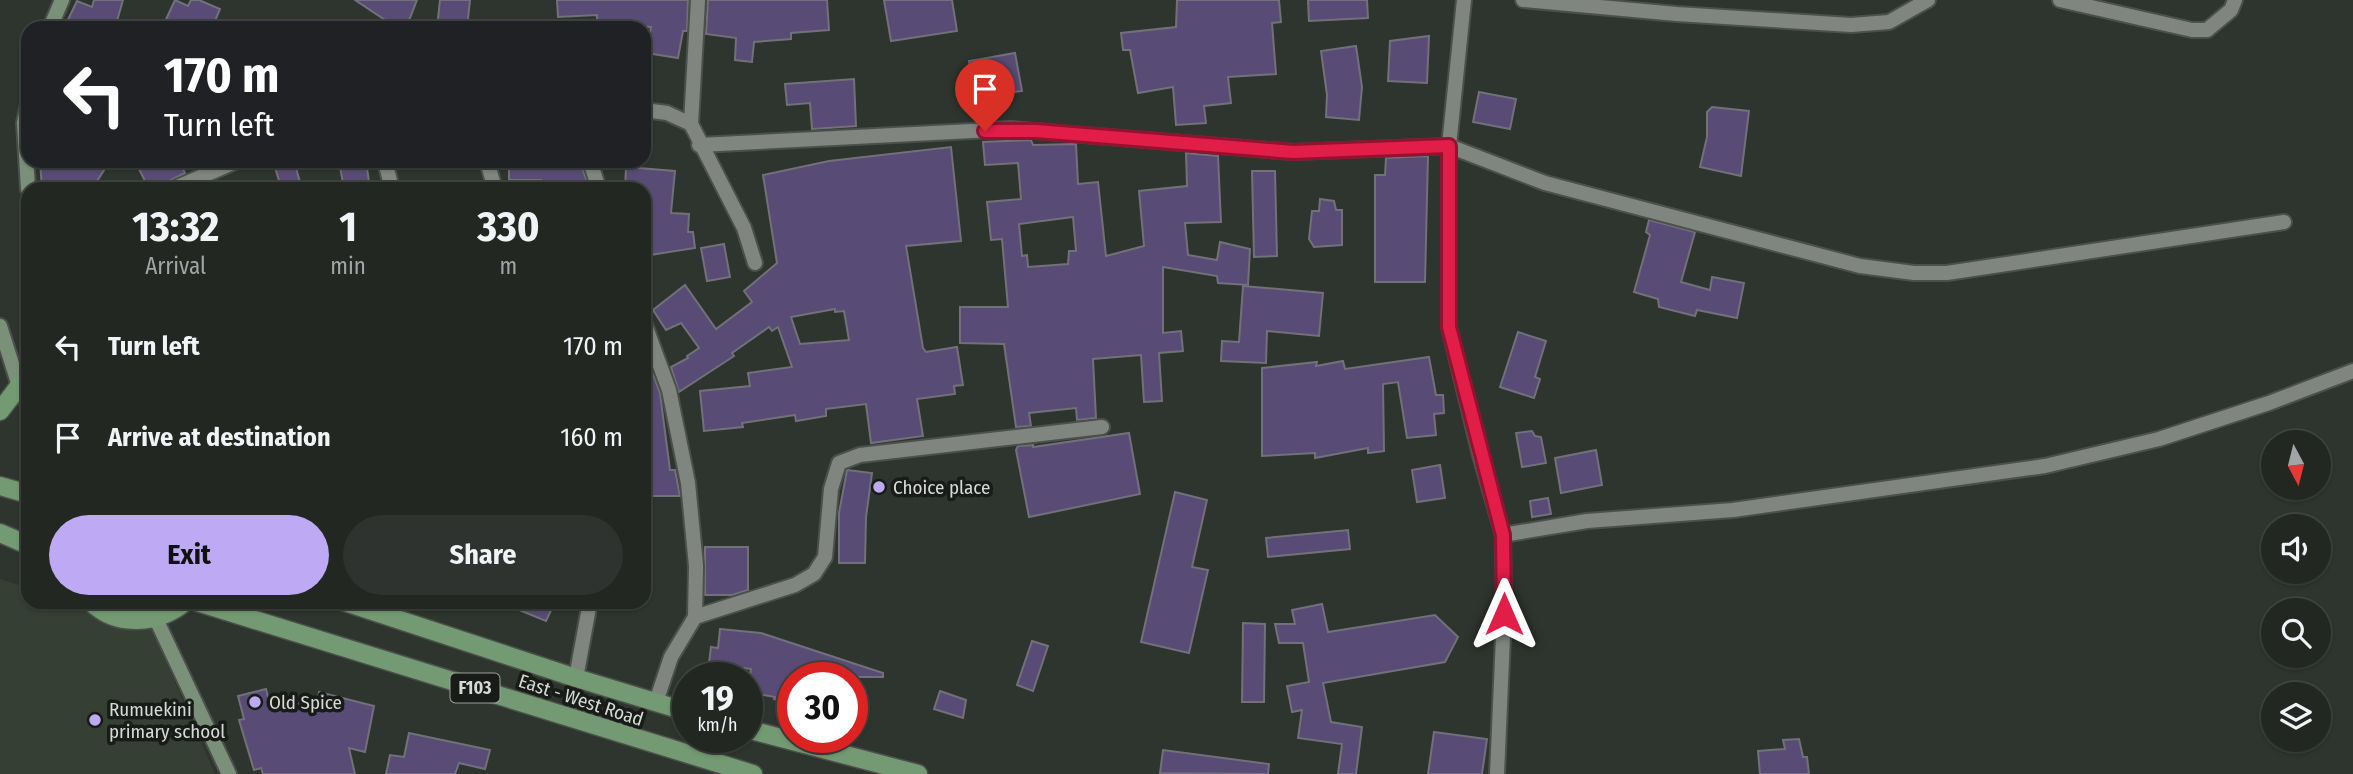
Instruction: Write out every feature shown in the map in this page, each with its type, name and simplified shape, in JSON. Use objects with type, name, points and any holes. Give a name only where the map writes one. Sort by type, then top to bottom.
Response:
[{"type":"main road","points":[[0,411],[19,386]]},
{"type":"main road","points":[[0,486],[21,492]]},
{"type":"main road","points":[[0,533],[21,542]]},
{"type":"main road","points":[[98,609],[126,620],[156,619],[173,609]]},
{"type":"main road","name":"East - West Road","points":[[220,609],[753,774]]},
{"type":"main road","name":"East - West Road","points":[[366,609],[672,707]]},
{"type":"main road","points":[[763,733],[918,774]]},
{"type":"street","points":[[53,21],[62,0]]},
{"type":"street","points":[[698,0],[691,124],[699,145],[744,228],[755,263]]},
{"type":"street","points":[[1464,0],[1449,146],[1449,327],[1503,535],[1504,614],[1497,774]]},
{"type":"street","points":[[1523,0],[1677,15],[1851,25],[1889,22],[1928,0]]},
{"type":"street","points":[[2060,0],[2192,30],[2207,30],[2231,10],[2235,0]]},
{"type":"street","points":[[651,111],[667,113],[691,124]]},
{"type":"street","points":[[699,145],[1011,130],[1293,152],[1449,146],[1545,183],[1860,266],[1914,273],[1987,268],[2284,222]]},
{"type":"street","points":[[189,182],[221,168]]},
{"type":"street","points":[[0,326],[21,390]]},
{"type":"street","points":[[651,341],[669,390],[688,483],[696,566],[695,617],[671,657],[656,702]]},
{"type":"street","points":[[1503,535],[1587,520],[1733,510],[2046,466],[2159,439],[2269,403],[2353,371]]},
{"type":"street","points":[[695,617],[794,585],[814,574],[825,557],[831,489],[839,463],[860,455],[1102,427]]},
{"type":"street","points":[[576,678],[589,609]]},
{"type":"street","points":[[156,619],[229,774]]},
{"type":"shaded area","name":"Rumuekini primary school","points":[[0,579],[21,586],[21,609],[94,609],[151,627],[215,774],[0,774]]},
{"type":"building","points":[[94,0],[123,0],[117,21],[67,21],[77,1],[92,7]]},
{"type":"building","points":[[175,0],[188,6],[191,0],[199,0],[220,9],[215,21],[165,21]]},
{"type":"building","points":[[355,0],[417,0],[409,21],[385,20]]},
{"type":"building","points":[[440,0],[470,0],[468,21],[438,21]]},
{"type":"building","points":[[557,0],[688,0],[687,31],[683,31],[678,58],[651,54],[651,21],[597,21],[597,15],[558,17]]},
{"type":"building","points":[[708,0],[827,0],[829,30],[791,33],[791,39],[754,42],[752,62],[735,60],[736,38],[706,34]]},
{"type":"building","points":[[884,0],[952,0],[957,31],[891,41]]},
{"type":"building","points":[[1177,0],[1279,0],[1281,22],[1272,23],[1276,74],[1228,77],[1231,103],[1204,106],[1206,123],[1176,125],[1173,87],[1138,93],[1130,50],[1123,50],[1121,33],[1176,27]]},
{"type":"building","points":[[1308,0],[1367,0],[1368,18],[1309,21]]},
{"type":"building","points":[[1429,36],[1427,83],[1388,81],[1390,41]]},
{"type":"building","points":[[1356,46],[1362,87],[1359,120],[1326,117],[1327,95],[1321,51]]},
{"type":"building","points":[[1015,53],[1022,91],[1005,93],[1007,102],[988,105],[987,97],[975,99],[969,61]]},
{"type":"building","points":[[854,79],[856,126],[812,129],[810,103],[787,105],[785,84]]},
{"type":"building","points":[[1479,92],[1516,99],[1510,129],[1473,122]]},
{"type":"building","points":[[1712,107],[1749,111],[1741,176],[1700,167],[1707,137],[1707,112]]},
{"type":"building","points":[[1031,140],[1033,145],[1076,144],[1078,184],[1098,182],[1106,256],[1144,246],[1139,191],[1187,186],[1186,153],[1218,156],[1221,222],[1185,223],[1188,255],[1217,260],[1220,242],[1250,249],[1248,285],[1218,283],[1217,276],[1163,267],[1163,333],[1181,331],[1183,351],[1159,353],[1162,401],[1144,402],[1141,355],[1093,359],[1096,418],[1077,420],[1076,408],[1029,413],[1031,426],[1016,427],[1004,344],[960,343],[960,307],[1008,307],[1002,239],[991,240],[987,202],[1021,199],[1018,163],[985,165],[983,142]],"holes":[[[1073,217],[1076,251],[1069,251],[1068,264],[1028,267],[1027,255],[1022,256],[1019,224]]]},
{"type":"building","points":[[951,147],[961,241],[906,246],[923,348],[926,352],[957,347],[963,385],[954,386],[955,394],[917,399],[923,436],[871,443],[866,404],[826,409],[826,416],[796,421],[795,415],[742,423],[743,427],[704,431],[700,391],[750,386],[748,373],[792,367],[778,327],[772,331],[769,327],[732,353],[734,356],[679,392],[671,367],[699,348],[681,323],[666,330],[653,310],[685,285],[716,329],[752,302],[744,291],[777,263],[763,175],[829,161]],"holes":[[[835,309],[835,312],[844,311],[849,340],[800,344],[791,317]]]},
{"type":"building","points":[[1428,156],[1425,282],[1375,282],[1375,175],[1385,175],[1386,158]]},
{"type":"building","points":[[40,168],[105,168],[96,182],[42,182]]},
{"type":"building","points":[[138,168],[182,168],[185,173],[168,182],[146,182]]},
{"type":"building","points":[[275,168],[296,168],[300,182],[279,182]]},
{"type":"building","points":[[340,168],[367,168],[369,182],[343,182]]},
{"type":"building","points":[[509,168],[582,168],[587,182],[541,182],[509,180]]},
{"type":"building","points":[[626,168],[675,171],[671,213],[689,214],[688,232],[693,232],[695,248],[651,255],[651,182],[625,182]]},
{"type":"building","points":[[1252,171],[1275,171],[1277,256],[1254,257]]},
{"type":"building","points":[[1320,199],[1334,201],[1336,210],[1342,210],[1342,245],[1314,247],[1309,239],[1312,211],[1319,211]]},
{"type":"building","points":[[1649,220],[1695,232],[1681,282],[1710,290],[1712,277],[1744,283],[1737,318],[1697,310],[1695,316],[1659,307],[1658,299],[1634,292],[1650,235],[1646,232]]},
{"type":"building","points":[[724,244],[730,277],[707,281],[701,248]]},
{"type":"building","points":[[1243,286],[1323,293],[1319,336],[1267,331],[1266,363],[1221,361],[1222,341],[1239,342]]},
{"type":"building","points":[[1518,332],[1546,341],[1535,377],[1540,379],[1534,398],[1500,387]]},
{"type":"building","points":[[1429,357],[1436,395],[1443,395],[1444,413],[1434,414],[1436,435],[1407,438],[1398,382],[1383,384],[1384,451],[1368,453],[1368,448],[1315,458],[1315,453],[1262,456],[1262,368],[1317,362],[1316,366],[1343,361],[1345,369]]},
{"type":"building","points":[[651,369],[660,393],[670,470],[675,470],[680,496],[651,496]]},
{"type":"building","points":[[1532,431],[1535,436],[1541,437],[1546,463],[1522,467],[1516,433]]},
{"type":"building","points":[[1129,433],[1140,494],[1029,517],[1016,450],[1018,446],[1033,447]]},
{"type":"building","points":[[1596,450],[1602,485],[1561,493],[1555,458]]},
{"type":"building","points":[[1440,465],[1445,498],[1417,502],[1412,470]]},
{"type":"building","points":[[847,470],[872,473],[866,517],[865,563],[839,563],[839,513]]},
{"type":"building","points":[[1175,492],[1207,500],[1192,567],[1208,570],[1189,653],[1141,642]]},
{"type":"building","points":[[1548,498],[1551,514],[1532,517],[1530,501]]},
{"type":"building","points":[[1348,530],[1350,549],[1268,557],[1266,538]]},
{"type":"building","points":[[705,547],[748,547],[748,590],[732,595],[705,595]]},
{"type":"building","points":[[1322,604],[1328,632],[1435,615],[1458,637],[1445,662],[1323,683],[1331,722],[1362,727],[1356,774],[1338,774],[1342,744],[1298,738],[1302,710],[1292,712],[1287,686],[1309,682],[1303,643],[1279,643],[1275,624],[1295,624],[1292,610]]},
{"type":"building","points":[[517,609],[552,609],[546,621]]},
{"type":"building","points":[[1243,623],[1265,624],[1264,702],[1242,702]]},
{"type":"building","points":[[720,629],[761,633],[849,662],[777,662],[777,700],[763,695],[763,662],[709,662],[711,647],[718,648]]},
{"type":"building","points":[[1032,641],[1048,646],[1033,691],[1017,685]]},
{"type":"building","points":[[868,668],[883,673],[883,677],[868,677]]},
{"type":"building","points":[[266,689],[268,697],[318,700],[319,692],[374,706],[365,752],[349,748],[355,774],[263,774],[261,768],[254,770],[239,720],[244,719],[238,696]]},
{"type":"building","points":[[940,691],[966,700],[963,718],[934,709]]},
{"type":"building","points":[[1434,732],[1487,739],[1482,774],[1428,774]]},
{"type":"building","points":[[409,733],[490,750],[485,769],[459,763],[455,774],[386,774],[390,755],[404,757]]},
{"type":"building","points":[[1799,739],[1803,757],[1807,757],[1809,774],[1760,774],[1758,751],[1785,749],[1783,740]]},
{"type":"building","points":[[1163,750],[1269,764],[1268,774],[1160,773]]},
{"type":"place","name":"Choice place","points":[[879,487]]},
{"type":"place","name":"Old Spice","points":[[255,702]]},
{"type":"place","name":"Rumuekini primary school","points":[[95,720]]},
{"type":"route","points":[[985,131],[1036,131],[1293,152],[1412,145],[1449,146],[1449,327],[1480,455],[1503,535],[1504,614]]}]
